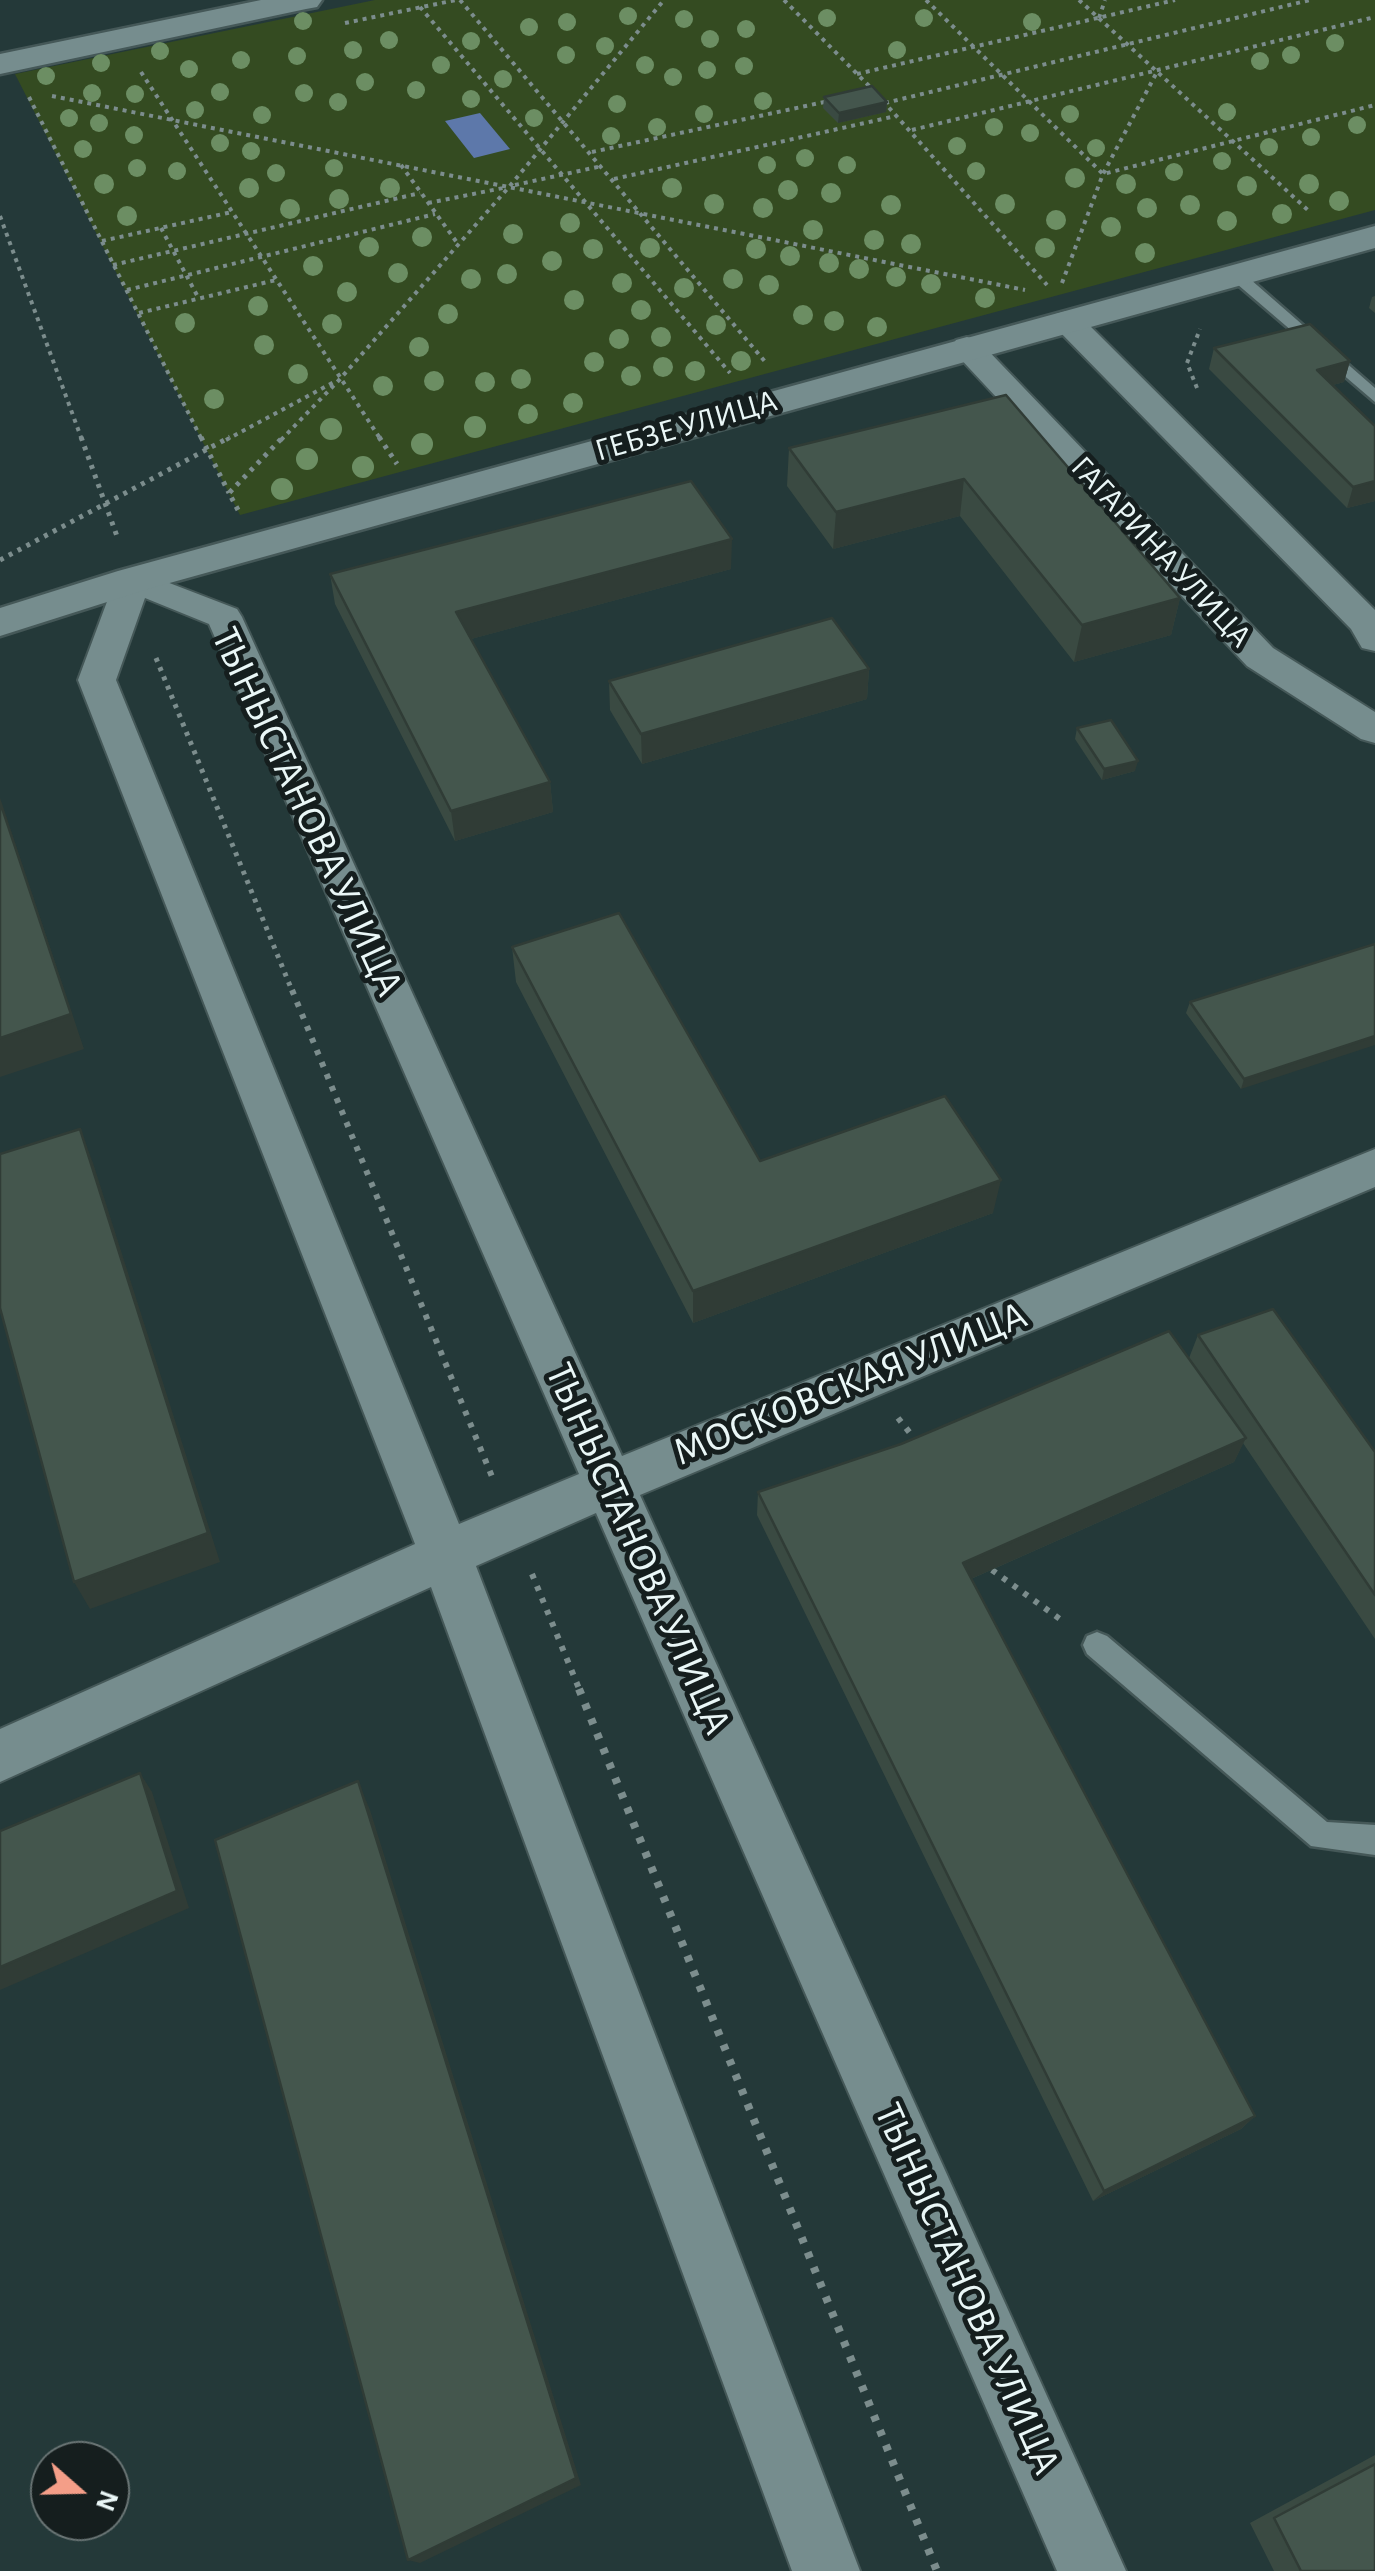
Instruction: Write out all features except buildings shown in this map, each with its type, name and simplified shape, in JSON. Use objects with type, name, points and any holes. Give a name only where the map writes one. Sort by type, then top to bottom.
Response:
[{"type":"main road","points":[[0,64],[306,0]]},
{"type":"main road","name":"ГЕБЗЕ УЛИЦА","points":[[0,622],[133,580],[1375,238]]},
{"type":"street","points":[[1067,321],[1367,623],[1375,639]]},
{"type":"street","name":"ГАГАРИНА УЛИЦА","points":[[968,347],[1260,657],[1375,730]]},
{"type":"street","points":[[133,580],[97,680],[445,1554],[826,2571]]},
{"type":"street","name":"ТЫНЫСТАНОВА УЛИЦА","points":[[133,580],[224,616],[1092,2571]]},
{"type":"street","name":"МОСКОВСКАЯ УЛИЦА","points":[[0,1756],[445,1554],[1375,1167]]},
{"type":"lane","points":[[1236,275],[1375,398]]},
{"type":"lane","points":[[1097,1646],[1322,1836],[1375,1840]]},
{"type":"path","points":[[460,0],[774,372]]},
{"type":"path","points":[[229,493],[340,378],[564,122],[664,0]]},
{"type":"path","points":[[784,0],[912,130],[1057,296],[1103,174],[1158,70]]},
{"type":"path","points":[[926,0],[1103,174]]},
{"type":"path","points":[[1079,0],[1311,213]]},
{"type":"path","points":[[1098,18],[1106,0]]},
{"type":"path","points":[[857,74],[1174,0]]},
{"type":"path","points":[[885,103],[1310,0]]},
{"type":"path","points":[[420,7],[737,382]]},
{"type":"path","points":[[912,130],[1375,17]]},
{"type":"path","points":[[138,67],[402,472]]},
{"type":"path","points":[[240,515],[26,91],[1038,293]]},
{"type":"path","points":[[855,95],[874,91]]},
{"type":"path","points":[[591,152],[836,100]]},
{"type":"path","points":[[1103,174],[1375,105]]},
{"type":"path","points":[[614,180],[897,116]]},
{"type":"path","points":[[401,165],[458,244]]},
{"type":"path","points":[[428,204],[602,166]]},
{"type":"path","points":[[113,265],[420,193]]},
{"type":"path","points":[[102,241],[232,212]]},
{"type":"path","points":[[127,290],[436,214]]},
{"type":"path","points":[[0,216],[133,580]]},
{"type":"path","points":[[161,228],[199,298]]},
{"type":"path","points":[[140,313],[276,280]]},
{"type":"path","points":[[0,560],[340,378]]},
{"type":"path","points":[[992,1570],[1097,1646]]},
{"type":"green space","points":[[375,0],[1375,0],[1375,210],[240,515],[15,74]]},
{"type":"water","points":[[480,113],[510,149],[474,158],[445,121]]}]
